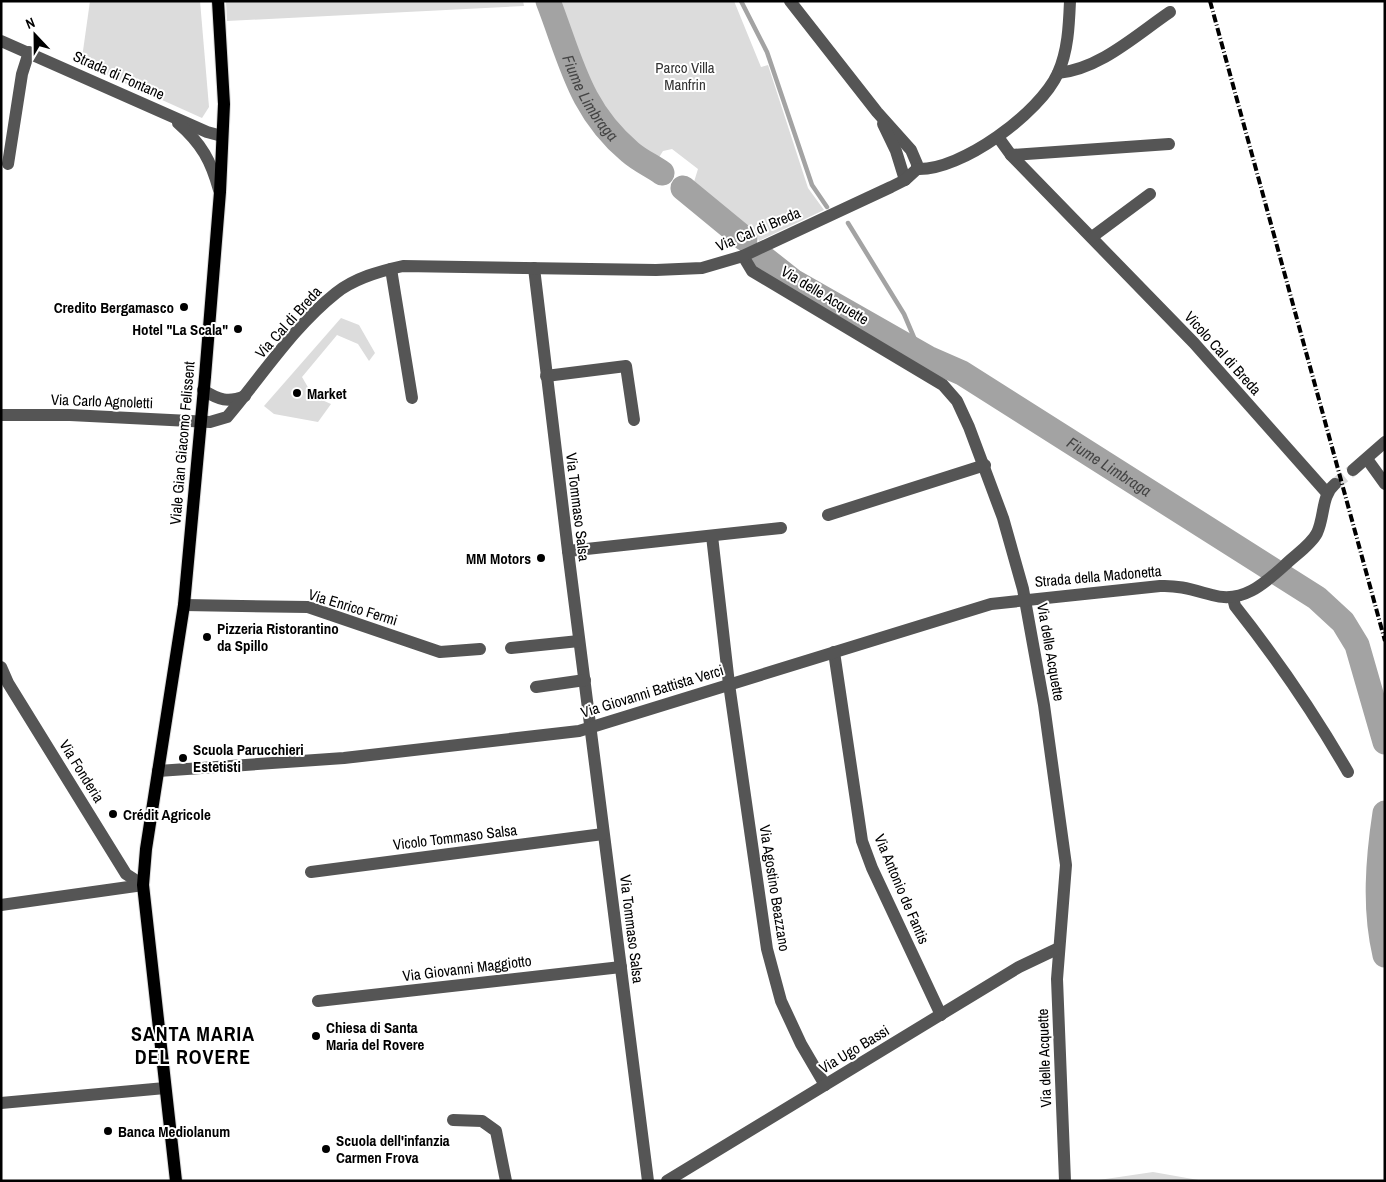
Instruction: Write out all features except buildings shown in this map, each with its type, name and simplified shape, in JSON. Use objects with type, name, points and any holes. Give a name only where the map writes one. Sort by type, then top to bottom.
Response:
[{"type":"main road","name":"Viale Gian Giacomo Felissent","points":[[176,1181],[143,885],[146,849],[184,605],[220,192],[224,86],[218,1]]},
{"type":"street","points":[[790,1],[877,112],[911,150],[917,164],[917,169],[930,170],[998,137],[1037,103],[1058,73],[1067,43],[1070,1]]},
{"type":"street","points":[[1058,73],[1076,71],[1093,64],[1170,12]]},
{"type":"street","name":"Strada di Fontane","points":[[1,41],[207,132],[222,136]]},
{"type":"street","points":[[8,164],[22,74],[29,52]]},
{"type":"street","points":[[877,112],[896,151],[905,180]]},
{"type":"street","points":[[169,115],[188,132],[205,153],[212,164],[220,192]]},
{"type":"street","name":"Vicolo Cal di Breda","points":[[998,137],[1011,155],[1194,343],[1331,489],[1317,534],[1272,577],[1254,589],[1233,598]]},
{"type":"street","points":[[1011,155],[1169,144]]},
{"type":"street","name":"Via Cal di Breda","points":[[200,422],[210,422],[227,417],[300,328],[337,292],[372,274],[391,269],[427,266],[679,270],[718,264],[742,256],[905,180],[917,169]]},
{"type":"street","points":[[1092,237],[1150,194]]},
{"type":"street","name":"Via delle Acquette","points":[[742,256],[752,271],[943,385],[957,401],[985,465],[1012,546],[1025,599],[1044,705],[1066,865],[1057,979],[1066,1181]]},
{"type":"street","name":"Via Tommaso Salsa","points":[[534,268],[603,834],[648,1181]]},
{"type":"street","points":[[391,269],[412,398]]},
{"type":"street","points":[[546,376],[626,366],[634,420]]},
{"type":"street","points":[[203,390],[223,401],[232,401],[245,396]]},
{"type":"street","name":"Via Carlo Agnoletti","points":[[1,415],[70,415],[200,422]]},
{"type":"street","points":[[1353,470],[1385,442]]},
{"type":"street","points":[[1367,459],[1385,484]]},
{"type":"street","points":[[828,515],[985,465]]},
{"type":"street","points":[[568,551],[781,528]]},
{"type":"street","name":"Via Agostino Beazzano","points":[[712,536],[729,684],[757,892],[772,975],[790,1023],[825,1086]]},
{"type":"street","name":"Strada della Madonetta","points":[[1025,599],[1174,585],[1221,598],[1233,598]]},
{"type":"street","points":[[1233,598],[1235,606],[1273,654],[1314,713],[1348,772]]},
{"type":"street","name":"Via Giovanni Battista Verci","points":[[158,771],[436,749],[590,728],[625,715],[975,608],[1025,599]]},
{"type":"street","name":"Via Enrico Fermi","points":[[184,605],[308,607],[440,652],[480,648]]},
{"type":"street","points":[[511,648],[579,641]]},
{"type":"street","name":"Via Antonio de Fantis","points":[[834,652],[862,841],[872,868],[941,1015]]},
{"type":"street","name":"Via Fonderia","points":[[1,666],[5,684],[126,874],[143,885]]},
{"type":"street","points":[[536,687],[585,680]]},
{"type":"street","name":"Vicolo Tommaso Salsa","points":[[310,872],[603,834]]},
{"type":"street","points":[[1,905],[143,885]]},
{"type":"street","name":"Via Ugo Bassi","points":[[667,1181],[1019,967],[1059,948]]},
{"type":"street","name":"Via Giovanni Maggiotto","points":[[318,1001],[621,966]]},
{"type":"street","points":[[1,1103],[165,1088]]},
{"type":"street","points":[[453,1120],[482,1121],[496,1131],[506,1181]]},
{"type":"green space","points":[[90,1],[200,1],[209,107],[202,118],[111,77],[82,58]]},
{"type":"green space","points":[[226,1],[523,1],[524,6],[227,21]]},
{"type":"green space","name":"Parco Villa Manfrin","points":[[556,1],[734,1],[761,67],[768,65],[808,188],[824,210],[759,241],[756,234],[748,238],[693,185],[698,169],[672,149],[663,151],[656,162],[603,115]]},
{"type":"green space","points":[[341,318],[359,325],[375,353],[369,361],[358,344],[337,335],[302,377],[313,396],[331,404],[318,422],[274,414],[264,406]]},
{"type":"green space","points":[[1153,1172],[1204,1181],[1092,1181]]},
{"type":"waterway","name":"Fiume Limbraga","points":[[548,1],[578,82],[599,119],[630,152],[662,173]]},
{"type":"waterway","points":[[741,1],[767,52],[812,185],[827,207]]},
{"type":"waterway","name":"Fiume Limbraga","points":[[683,188],[745,239]]},
{"type":"waterway","points":[[848,223],[904,314],[921,354]]},
{"type":"waterway","name":"Fiume Limbraga","points":[[760,255],[793,281],[930,359],[962,373],[1317,598],[1343,622],[1357,645],[1385,742]]},
{"type":"waterway","name":"Fiume Limbraga","points":[[1385,813],[1380,848],[1378,884],[1379,920],[1385,955]]},
{"type":"tunnel","points":[[1335,484],[1353,470]]},
{"type":"railway","points":[[1210,1],[1385,641]]},
{"type":"place","name":"Credito Bergamasco","points":[[184,307]]},
{"type":"place","name":"Hotel \"La Scala\"","points":[[238,329]]},
{"type":"place","name":"Market","points":[[297,393]]},
{"type":"place","name":"MM Motors","points":[[541,558]]},
{"type":"place","name":"Pizzeria Ristorantino da Spillo","points":[[207,637]]},
{"type":"place","name":"Scuola Parucchieri Estetisti","points":[[183,758]]},
{"type":"place","name":"Crédit Agricole","points":[[113,814]]},
{"type":"place","name":"Chiesa di Santa Maria del Rovere","points":[[316,1036]]},
{"type":"place","name":"Banca Mediolanum","points":[[108,1131]]},
{"type":"place","name":"Scuola dell'infanzia Carmen Frova","points":[[326,1149]]},
{"type":"district","name":"SANTA MARIA DEL ROVERE","points":[[193,1044]]}]
